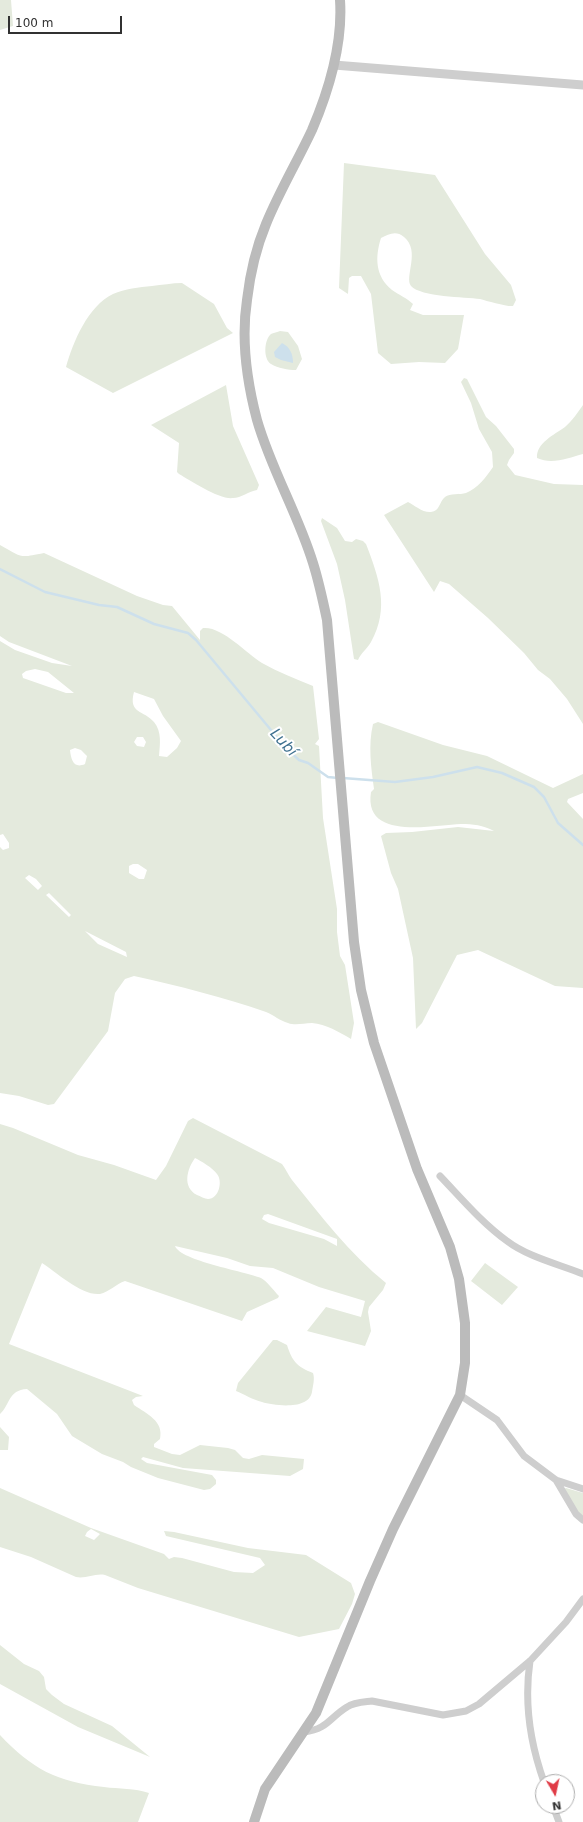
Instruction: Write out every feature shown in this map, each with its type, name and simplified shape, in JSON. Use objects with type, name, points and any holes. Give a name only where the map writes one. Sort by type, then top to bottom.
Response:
[{"type":"main road","points":[[254,1822],[265,1789],[304,1732],[323,1698],[393,1528],[460,1394],[466,1350],[465,1323],[459,1279],[443,1228],[412,1155],[368,1022],[354,948],[330,651],[321,593],[307,546],[257,420],[248,378],[245,349],[246,302],[258,247],[274,206],[312,130],[320,108],[334,65],[338,41],[340,0]]},
{"type":"street","points":[[334,65],[583,85]]},
{"type":"street","points":[[440,1176],[474,1211],[507,1241],[533,1255],[583,1274]]},
{"type":"street","points":[[460,1394],[497,1420],[524,1456],[556,1480],[583,1489]]},
{"type":"street","points":[[556,1480],[576,1514],[583,1520]]},
{"type":"street","points":[[304,1732],[318,1730],[348,1706],[362,1702],[372,1701],[443,1715],[466,1711],[479,1704],[530,1661],[566,1622],[583,1599]]},
{"type":"street","points":[[530,1661],[527,1684],[529,1723],[535,1758],[541,1774]]},
{"type":"shaded area","points":[[0,0],[11,0],[13,26],[0,30]]},
{"type":"shaded area","points":[[344,163],[435,175],[485,254],[511,285],[516,300],[513,306],[502,305],[480,299],[444,296],[416,290],[409,282],[412,256],[409,243],[404,237],[395,233],[381,238],[377,259],[379,272],[386,285],[413,304],[410,310],[423,315],[464,315],[458,349],[445,363],[419,362],[391,364],[378,353],[371,294],[361,276],[352,276],[349,278],[348,294],[339,288]]},
{"type":"shaded area","points":[[182,283],[214,304],[227,328],[233,333],[113,393],[66,367],[77,336],[89,316],[104,300],[113,294],[127,290]]},
{"type":"shaded area","points":[[280,331],[288,332],[298,346],[302,359],[296,370],[277,367],[268,362],[265,349],[267,341],[271,334]]},
{"type":"shaded area","points":[[464,378],[467,379],[486,417],[496,426],[514,449],[514,453],[507,465],[515,475],[554,484],[583,485],[583,724],[567,699],[550,679],[538,670],[524,653],[488,618],[449,584],[440,581],[434,592],[384,515],[408,502],[425,511],[434,511],[438,508],[445,497],[466,493],[474,489],[493,467],[492,452],[479,429],[471,403],[461,382]]},
{"type":"shaded area","points":[[226,385],[233,426],[259,485],[257,490],[233,498],[227,498],[213,493],[179,474],[177,472],[179,443],[151,425]]},
{"type":"shaded area","points":[[583,405],[583,454],[554,461],[537,458],[539,448],[551,436],[568,425]]},
{"type":"shaded area","points":[[322,518],[337,528],[345,541],[352,542],[356,539],[363,541],[366,544],[375,569],[380,593],[380,617],[377,629],[371,642],[358,660],[354,659],[345,600],[337,564],[321,521]]},
{"type":"shaded area","points":[[0,545],[21,556],[44,553],[137,596],[163,605],[172,606],[200,640],[200,631],[203,628],[218,631],[234,641],[262,663],[313,686],[319,739],[315,744],[319,746],[323,818],[337,909],[337,932],[340,956],[345,965],[354,1023],[351,1039],[322,1025],[312,1023],[291,1024],[266,1012],[234,1001],[134,976],[125,979],[115,993],[108,1031],[54,1104],[48,1105],[19,1096],[0,1093],[0,847],[3,850],[9,848],[9,843],[3,834],[0,835],[0,641],[15,650],[52,663],[72,666],[9,642],[0,636]],"holes":[[[35,669],[48,672],[74,693],[66,693],[23,678],[22,674],[26,671]],[[134,692],[154,699],[163,716],[181,741],[177,748],[167,757],[159,756],[160,738],[157,726],[150,718],[138,711],[133,704]],[[137,737],[143,737],[146,742],[144,747],[137,746],[134,742]],[[75,748],[81,750],[87,756],[85,764],[78,765],[74,763],[70,750]],[[133,864],[138,864],[147,870],[144,879],[139,879],[129,873],[129,866]],[[29,875],[36,879],[42,886],[38,890],[25,878]],[[49,893],[71,915],[69,917],[46,895]],[[85,931],[126,952],[127,957],[98,944]]]},
{"type":"shaded area","points":[[378,722],[443,745],[487,756],[553,788],[583,774],[583,793],[568,799],[567,802],[583,819],[583,988],[555,986],[478,950],[457,955],[422,1023],[416,1029],[413,958],[398,889],[391,873],[381,836],[386,833],[458,827],[494,831],[482,826],[470,824],[402,827],[389,824],[378,818],[371,807],[371,792],[374,789],[370,748],[373,724]]},
{"type":"shaded area","points":[[193,1118],[282,1164],[292,1180],[336,1234],[386,1283],[383,1290],[369,1307],[368,1312],[371,1331],[365,1346],[307,1331],[326,1307],[361,1317],[365,1301],[319,1287],[273,1268],[250,1266],[227,1258],[175,1246],[180,1251],[200,1261],[261,1278],[268,1283],[279,1296],[278,1298],[247,1312],[242,1321],[125,1281],[103,1293],[93,1294],[77,1287],[42,1263],[9,1344],[143,1396],[136,1397],[132,1400],[134,1405],[149,1415],[159,1427],[161,1433],[160,1439],[154,1444],[154,1447],[172,1454],[180,1455],[200,1445],[235,1450],[243,1458],[249,1459],[262,1455],[304,1459],[303,1469],[290,1476],[183,1468],[143,1457],[141,1459],[147,1463],[212,1475],[216,1480],[216,1484],[210,1489],[204,1490],[158,1478],[102,1454],[72,1436],[57,1414],[27,1389],[16,1392],[10,1398],[0,1414],[0,1124],[78,1155],[114,1165],[156,1180],[166,1166],[188,1121]],"holes":[[[195,1158],[210,1167],[219,1177],[219,1189],[212,1198],[207,1199],[197,1195],[192,1192],[189,1187],[187,1178],[188,1172]],[[268,1214],[337,1239],[337,1246],[324,1239],[269,1223],[262,1219],[264,1215]]]},
{"type":"shaded area","points":[[485,1263],[518,1287],[502,1305],[471,1281]]},
{"type":"shaded area","points":[[273,1340],[277,1340],[287,1345],[296,1363],[313,1373],[314,1380],[312,1392],[310,1398],[305,1402],[291,1405],[275,1405],[259,1401],[236,1391],[238,1383]]},
{"type":"shaded area","points":[[0,1427],[9,1437],[8,1450],[0,1450]]},
{"type":"shaded area","points":[[0,1488],[91,1528],[164,1554],[169,1559],[174,1557],[182,1558],[234,1572],[253,1573],[265,1565],[260,1558],[166,1536],[164,1531],[248,1548],[306,1555],[351,1583],[355,1594],[352,1604],[339,1629],[299,1637],[138,1588],[105,1575],[76,1577],[31,1557],[0,1547]],"holes":[[[91,1529],[100,1534],[94,1540],[85,1536]]]},
{"type":"shaded area","points":[[566,1488],[583,1493],[583,1518],[578,1513],[564,1489]]},
{"type":"shaded area","points":[[0,1645],[24,1664],[39,1671],[44,1677],[46,1689],[64,1704],[112,1726],[150,1757],[78,1727],[0,1684]]},
{"type":"shaded area","points":[[0,1735],[23,1757],[46,1772],[72,1782],[110,1788],[133,1789],[149,1793],[138,1822],[0,1822]]},
{"type":"water","points":[[282,343],[290,351],[293,363],[275,357],[274,352]]},
{"type":"waterway","name":"Lubí","points":[[0,569],[45,592],[99,605],[117,607],[154,624],[188,633],[196,640],[286,748],[299,760],[308,763],[328,777],[338,778]]},
{"type":"waterway","name":"Lubí","points":[[343,778],[395,782],[433,777],[477,767],[502,773],[534,787],[544,797],[558,823],[583,845]]}]
